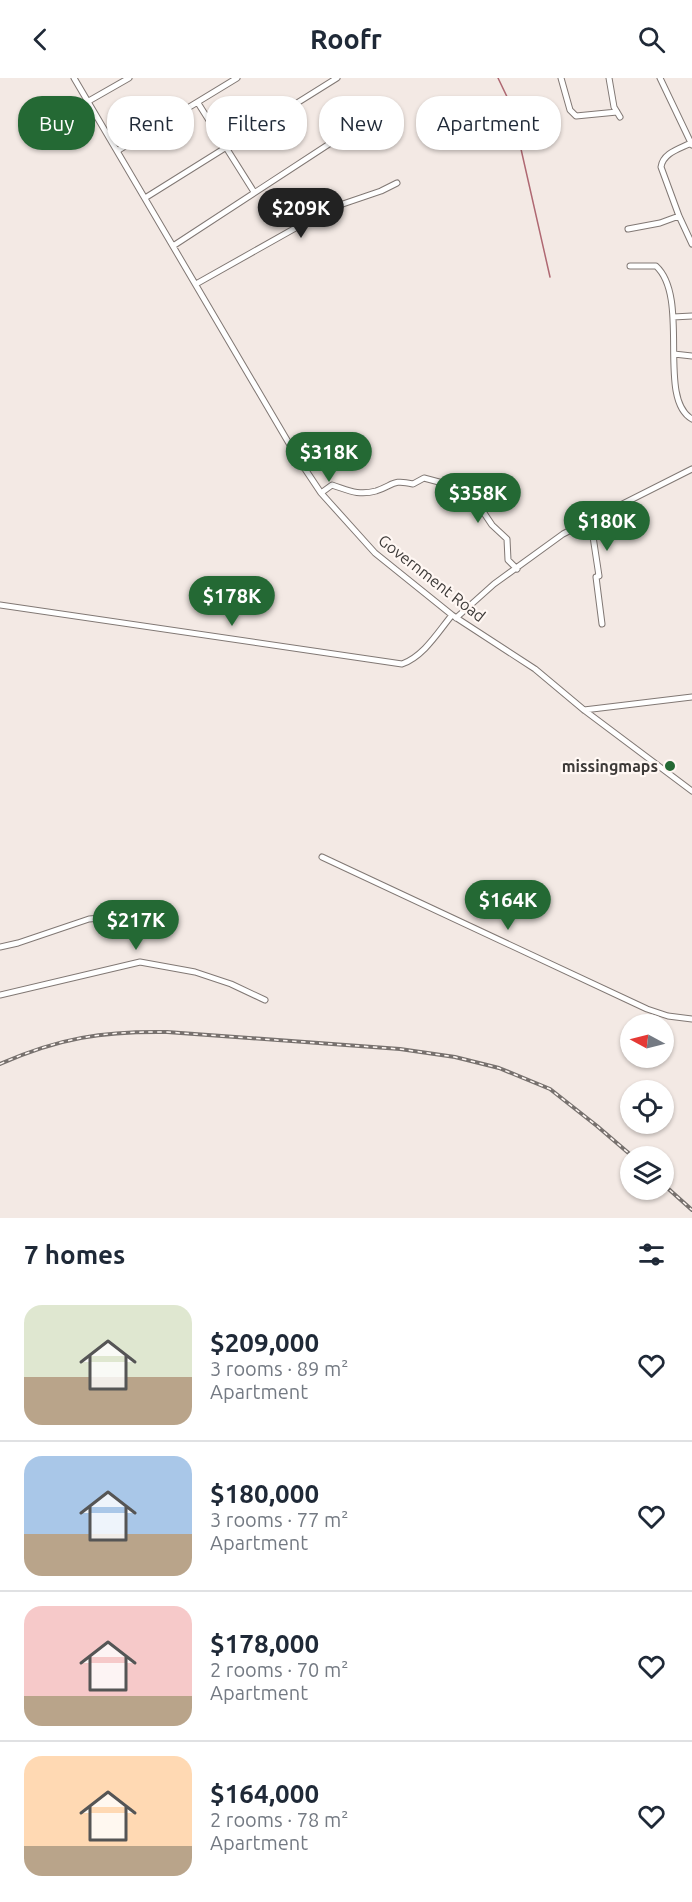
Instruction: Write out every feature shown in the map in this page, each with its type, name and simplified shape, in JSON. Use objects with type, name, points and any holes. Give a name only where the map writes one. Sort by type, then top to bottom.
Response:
[{"type":"street","name":"Government Road","points":[[74,78],[84,96]]},
{"type":"street","points":[[95,97],[129,78]]},
{"type":"street","points":[[117,151],[237,78]]},
{"type":"street","points":[[307,97],[337,78]]},
{"type":"street","points":[[561,78],[573,114],[581,117],[618,115],[614,107],[609,78]]},
{"type":"street","points":[[660,78],[692,144],[662,160],[662,173],[678,216],[692,244]]},
{"type":"street","points":[[198,102],[206,114]]},
{"type":"street","name":"Government Road","points":[[95,115],[297,457],[321,493],[375,553],[454,616],[535,669],[584,710],[692,791]]},
{"type":"street","points":[[145,198],[221,150]]},
{"type":"street","points":[[229,150],[254,192]]},
{"type":"street","points":[[173,246],[319,150]]},
{"type":"street","points":[[196,284],[331,208],[381,191],[397,183]]},
{"type":"street","points":[[628,229],[660,223],[678,216]]},
{"type":"street","points":[[630,266],[651,265],[661,271],[667,283],[673,317],[676,392],[680,407],[686,416],[692,419]]},
{"type":"street","points":[[673,317],[692,316]]},
{"type":"street","points":[[674,354],[692,356]]},
{"type":"street","points":[[0,605],[402,664],[412,660],[420,653],[454,616],[549,543],[579,524],[692,470]]},
{"type":"street","points":[[321,493],[332,485],[346,492],[368,492],[399,481],[413,484],[424,478],[436,480],[484,513],[492,525],[507,539],[508,560],[517,569]]},
{"type":"street","points":[[592,530],[602,624]]},
{"type":"street","points":[[584,710],[692,697]]},
{"type":"street","points":[[322,857],[647,1010],[692,1019]]},
{"type":"street","points":[[0,947],[89,919],[116,920]]},
{"type":"street","points":[[0,995],[140,962],[176,967],[203,974],[265,1000]]},
{"type":"waterway","points":[[498,78],[511,105],[550,277]]},
{"type":"railway","points":[[0,1064],[62,1042],[102,1035],[144,1032],[400,1049],[455,1057],[499,1068],[550,1089],[620,1146]]},
{"type":"railway","points":[[674,1194],[692,1210]]},
{"type":"place","name":"missingmaps","points":[[670,766]]}]
